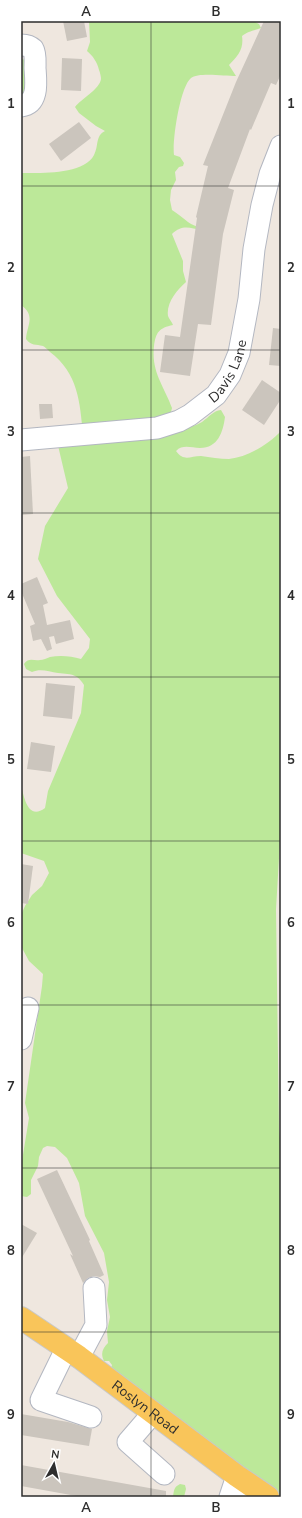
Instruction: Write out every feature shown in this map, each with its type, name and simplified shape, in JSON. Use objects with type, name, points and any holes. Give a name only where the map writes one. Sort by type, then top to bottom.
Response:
[{"type":"main road","name":"Roslyn Road","points":[[21,1318],[72,1353],[237,1476],[268,1497]]},
{"type":"street","points":[[21,45],[30,47],[34,53],[36,85],[32,101],[29,104],[21,106]]},
{"type":"street","name":"Davis Lane","points":[[21,440],[157,428],[190,416],[216,395],[230,376],[239,353],[249,299],[254,249],[262,205],[270,174],[281,146]]},
{"type":"street","points":[[21,1038],[28,1008]]},
{"type":"street","points":[[91,1417],[41,1400],[72,1353],[96,1325],[94,1288]]},
{"type":"street","points":[[153,1413],[128,1442],[164,1474]]},
{"type":"street","points":[[230,1497],[230,1492],[237,1476],[248,1487],[254,1497]]},
{"type":"green space","points":[[89,21],[253,21],[259,24],[261,28],[242,36],[240,52],[229,65],[236,76],[194,76],[187,83],[183,92],[174,138],[174,155],[180,157],[184,163],[183,166],[179,167],[175,172],[176,180],[171,190],[170,200],[172,210],[202,230],[183,228],[172,234],[183,261],[183,271],[186,282],[170,302],[168,316],[173,325],[161,329],[157,334],[154,346],[154,364],[172,408],[170,416],[180,428],[197,425],[213,413],[221,410],[225,417],[221,433],[215,442],[206,447],[187,447],[176,451],[182,456],[187,458],[201,456],[229,459],[236,458],[258,449],[281,431],[281,824],[276,909],[279,1130],[281,1146],[281,1497],[268,1497],[108,1380],[112,1365],[109,1361],[104,1361],[102,1356],[103,1349],[108,1343],[107,1331],[110,1317],[107,1300],[109,1282],[104,1253],[85,1216],[79,1183],[67,1158],[55,1147],[47,1146],[43,1148],[39,1157],[38,1166],[31,1180],[31,1194],[27,1197],[21,1196],[21,1167],[29,1118],[25,1103],[43,974],[29,961],[22,948],[21,915],[32,895],[42,886],[49,873],[44,861],[21,853],[21,785],[25,801],[31,810],[34,812],[45,808],[48,791],[81,713],[84,685],[78,678],[72,675],[42,670],[32,672],[26,669],[24,664],[29,660],[41,660],[58,656],[81,659],[89,648],[90,639],[57,596],[38,559],[45,526],[68,488],[56,437],[83,435],[79,400],[67,369],[45,347],[32,344],[26,339],[30,321],[26,309],[21,305],[21,173],[61,172],[89,162],[94,155],[98,138],[105,131],[79,113],[75,107],[90,94],[100,83],[101,79],[96,62],[87,51],[90,42]]},
{"type":"green space","points":[[21,59],[26,60],[27,91],[21,96]]},
{"type":"green space","points":[[180,1484],[185,1485],[186,1489],[184,1497],[173,1497],[175,1489]]},
{"type":"building","points":[[63,21],[84,21],[87,37],[67,41]]},
{"type":"building","points":[[264,21],[281,21],[281,74],[276,85],[271,83],[251,130],[250,129],[228,188],[234,190],[223,234],[211,325],[198,324],[190,376],[160,372],[165,335],[180,337],[196,217],[208,166],[203,165],[236,82]]},
{"type":"building","points":[[62,58],[82,59],[81,91],[61,90]]},
{"type":"building","points":[[79,122],[91,138],[61,161],[49,144]]},
{"type":"building","points":[[273,328],[281,329],[281,366],[269,365]]},
{"type":"building","points":[[262,380],[281,393],[281,399],[264,425],[242,410]]},
{"type":"building","points":[[39,404],[52,404],[53,418],[40,419]]},
{"type":"building","points":[[30,456],[33,514],[21,515],[21,457]]},
{"type":"building","points":[[37,577],[48,603],[43,605],[47,625],[70,620],[74,639],[56,644],[54,636],[49,637],[52,649],[47,651],[41,639],[33,641],[30,626],[35,624],[21,591],[21,584]]},
{"type":"building","points":[[46,683],[75,686],[72,719],[43,716]]},
{"type":"building","points":[[31,742],[55,746],[51,772],[27,769]]},
{"type":"building","points":[[21,864],[33,866],[28,904],[21,903]]},
{"type":"building","points":[[57,1170],[90,1240],[89,1241],[104,1275],[100,1277],[94,1276],[88,1278],[83,1283],[70,1254],[73,1256],[37,1179]]},
{"type":"building","points":[[21,1224],[37,1233],[21,1259]]},
{"type":"building","points":[[21,1414],[68,1422],[92,1429],[89,1446],[21,1435]]},
{"type":"building","points":[[21,1465],[166,1491],[166,1497],[82,1497],[21,1486]]}]
